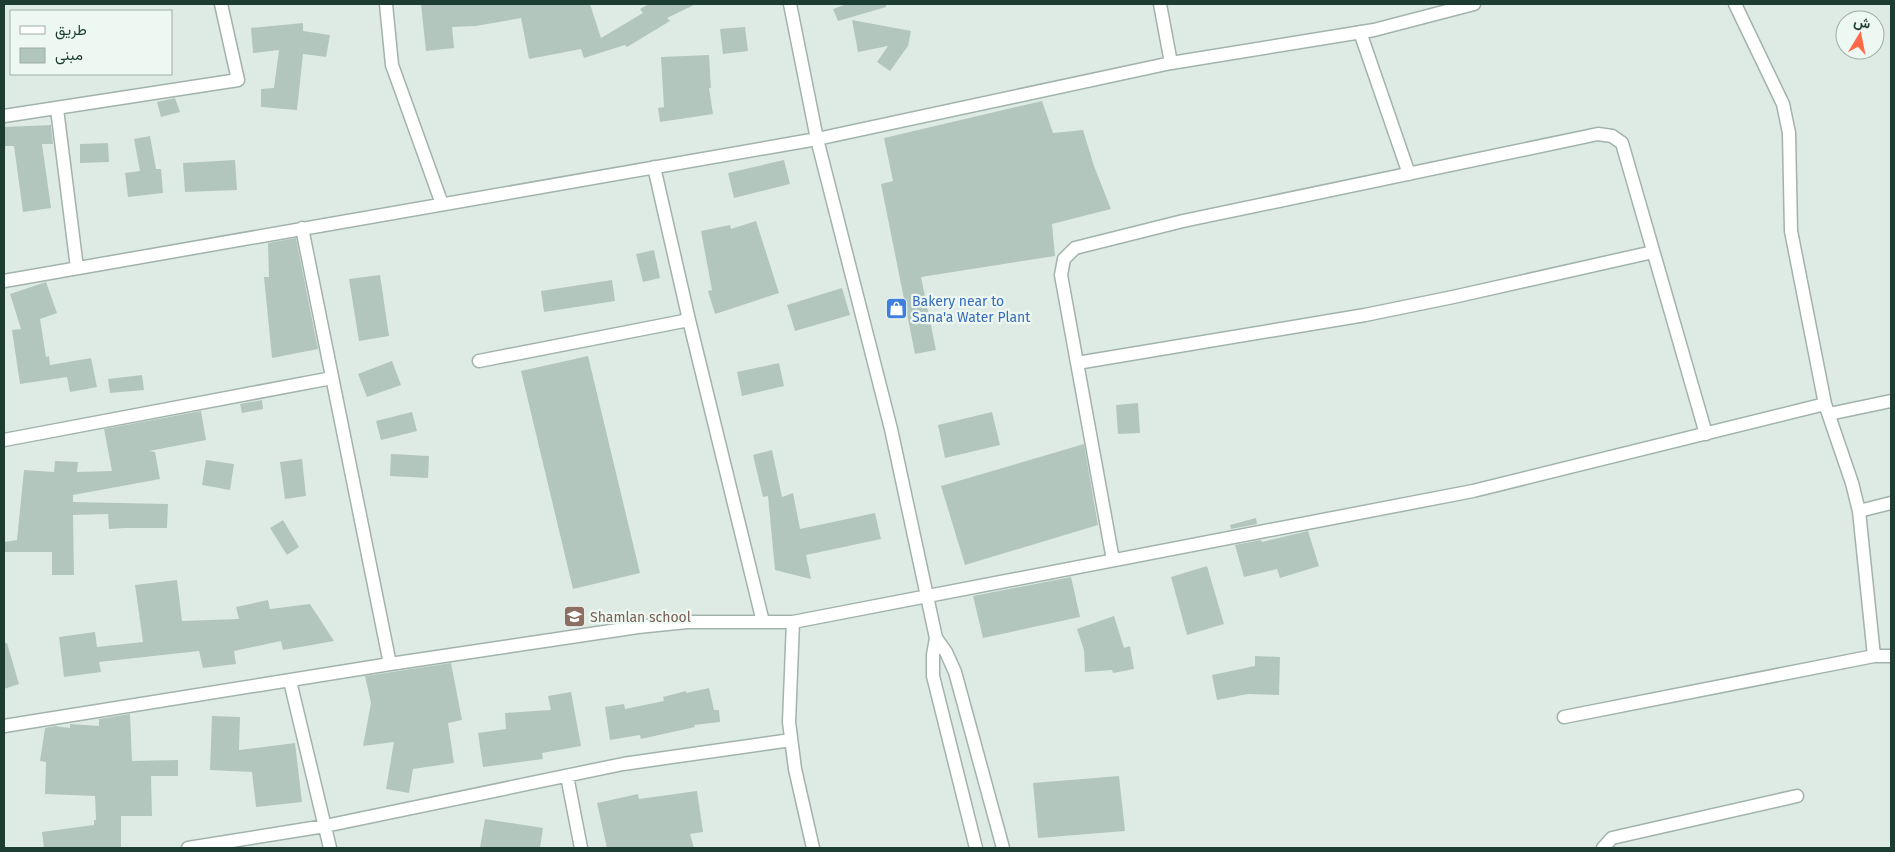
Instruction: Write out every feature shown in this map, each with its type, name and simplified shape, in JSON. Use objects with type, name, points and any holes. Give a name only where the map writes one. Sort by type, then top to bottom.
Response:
[{"type":"street","points":[[4,116],[238,80],[221,4]]},
{"type":"street","points":[[386,4],[392,65],[442,204]]},
{"type":"street","points":[[790,4],[817,139],[891,429],[936,638],[946,652],[955,672],[1003,848]]},
{"type":"street","points":[[1160,4],[1171,63]]},
{"type":"street","points":[[4,281],[817,139],[1171,63],[1360,32],[1474,4]]},
{"type":"street","points":[[1735,4],[1783,104],[1789,133],[1791,231],[1827,409],[1852,483],[1859,511],[1874,656]]},
{"type":"street","points":[[1360,32],[1409,174]]},
{"type":"street","points":[[57,109],[78,268]]},
{"type":"street","points":[[1113,560],[1061,275],[1064,259],[1075,248],[1183,221],[1598,134],[1612,136],[1622,143],[1706,434]]},
{"type":"street","points":[[654,167],[689,320],[763,622]]},
{"type":"street","points":[[302,228],[390,664]]},
{"type":"street","points":[[1077,362],[1365,315],[1453,298],[1653,252]]},
{"type":"street","points":[[479,361],[689,320]]},
{"type":"street","points":[[4,440],[332,378]]},
{"type":"street","points":[[4,726],[638,626],[688,622],[793,622],[1473,491],[1706,434],[1827,409],[1891,401]]},
{"type":"street","points":[[1859,511],[1891,503]]},
{"type":"street","points":[[793,622],[789,722],[795,769],[814,848]]},
{"type":"street","points":[[936,638],[932,655],[934,676],[976,848]]},
{"type":"street","points":[[1564,717],[1874,656],[1891,656]]},
{"type":"street","points":[[290,681],[330,848]]},
{"type":"street","points":[[188,848],[325,826],[623,764],[791,740]]},
{"type":"street","points":[[567,776],[581,848]]},
{"type":"street","points":[[1603,848],[1612,838],[1797,796]]},
{"type":"building","points":[[421,4],[590,4],[601,38],[643,13],[640,9],[649,4],[696,4],[667,18],[670,21],[627,47],[625,45],[584,58],[581,49],[529,59],[521,18],[476,26],[452,27],[454,48],[426,51]]},
{"type":"building","points":[[847,4],[886,4],[886,7],[838,21],[833,9]]},
{"type":"building","points":[[852,20],[911,31],[908,46],[890,71],[877,62],[888,46],[858,52]]},
{"type":"building","points":[[303,23],[303,31],[330,35],[326,57],[303,54],[297,110],[261,107],[261,89],[274,88],[279,50],[253,53],[251,28]]},
{"type":"building","points":[[745,27],[748,51],[723,54],[720,29]]},
{"type":"building","points":[[709,55],[711,88],[709,88],[713,114],[660,122],[658,108],[664,107],[661,57]]},
{"type":"building","points":[[175,98],[180,112],[161,117],[157,102]]},
{"type":"building","points":[[1042,101],[1053,133],[1083,130],[1094,166],[1111,209],[1052,224],[1055,256],[921,277],[936,350],[915,354],[881,184],[893,181],[884,138]]},
{"type":"building","points":[[51,125],[53,144],[42,144],[51,208],[23,212],[14,146],[4,146],[4,127]]},
{"type":"building","points":[[150,136],[156,169],[161,169],[163,193],[128,197],[125,173],[140,171],[134,139]]},
{"type":"building","points":[[108,143],[109,162],[80,163],[80,144]]},
{"type":"building","points":[[235,160],[237,190],[185,192],[183,163]]},
{"type":"building","points":[[784,160],[790,184],[734,198],[728,173]]},
{"type":"building","points":[[756,221],[779,293],[715,314],[708,291],[712,290],[701,231],[730,225],[731,229]]},
{"type":"building","points":[[296,238],[318,349],[272,358],[264,277],[269,277],[268,243]]},
{"type":"building","points":[[654,250],[660,278],[643,282],[636,254]]},
{"type":"building","points":[[380,275],[389,336],[359,341],[349,279]]},
{"type":"building","points":[[612,280],[615,301],[544,312],[541,291]]},
{"type":"building","points":[[46,282],[57,313],[40,319],[46,357],[49,356],[50,365],[91,358],[97,387],[70,392],[67,377],[20,384],[12,330],[21,329],[10,294]]},
{"type":"building","points":[[842,288],[850,315],[795,331],[787,305]]},
{"type":"building","points":[[588,356],[640,573],[573,589],[521,371]]},
{"type":"building","points":[[392,361],[401,385],[367,397],[358,374]]},
{"type":"building","points":[[779,363],[784,386],[742,396],[737,372]]},
{"type":"building","points":[[142,375],[144,390],[110,393],[108,379]]},
{"type":"building","points":[[262,400],[263,409],[242,413],[240,404]]},
{"type":"building","points":[[1138,403],[1140,433],[1118,434],[1116,405]]},
{"type":"building","points":[[201,411],[206,440],[149,451],[155,452],[160,479],[73,495],[73,502],[168,504],[167,528],[109,529],[108,514],[73,515],[74,575],[52,575],[52,552],[4,552],[4,542],[17,540],[24,470],[54,472],[55,461],[78,462],[77,472],[112,471],[104,429]]},
{"type":"building","points":[[412,412],[417,431],[381,440],[376,421]]},
{"type":"building","points":[[992,412],[1000,445],[945,458],[938,425]]},
{"type":"building","points":[[1084,444],[1098,525],[965,565],[941,486]]},
{"type":"building","points":[[772,450],[782,497],[793,493],[800,529],[875,513],[881,539],[806,555],[811,579],[775,570],[768,496],[763,497],[753,455]]},
{"type":"building","points":[[391,454],[429,456],[428,478],[390,476]]},
{"type":"building","points":[[302,459],[306,496],[285,499],[280,462]]},
{"type":"building","points":[[206,460],[234,464],[230,490],[202,485]]},
{"type":"building","points":[[1256,518],[1257,524],[1231,529],[1230,525]]},
{"type":"building","points":[[283,520],[299,547],[287,555],[270,528]]},
{"type":"building","points":[[1308,531],[1319,566],[1280,578],[1277,569],[1244,577],[1235,545],[1261,540],[1262,542]]},
{"type":"building","points":[[1207,566],[1224,624],[1187,635],[1171,577]]},
{"type":"building","points":[[1071,577],[1080,617],[983,638],[973,596]]},
{"type":"building","points":[[177,580],[182,621],[239,619],[236,607],[268,600],[270,609],[310,604],[334,641],[283,650],[281,641],[234,651],[236,664],[203,668],[199,651],[99,662],[101,672],[64,677],[59,637],[95,632],[97,647],[143,642],[135,585]]},
{"type":"building","points":[[1114,616],[1124,648],[1130,646],[1134,669],[1113,673],[1112,670],[1085,672],[1084,650],[1077,629]]},
{"type":"building","points":[[4,643],[7,643],[19,684],[4,689]]},
{"type":"building","points":[[1255,656],[1280,657],[1279,695],[1248,694],[1217,700],[1212,675],[1255,666]]},
{"type":"building","points":[[451,663],[462,720],[448,723],[454,763],[413,769],[409,793],[386,789],[394,742],[363,746],[371,703],[365,676]]},
{"type":"building","points":[[709,688],[714,710],[719,710],[720,722],[694,725],[695,727],[641,739],[640,735],[610,740],[605,707],[624,704],[625,709],[664,701],[663,697],[686,691],[686,693]]},
{"type":"building","points":[[571,692],[581,746],[542,753],[543,759],[483,767],[478,733],[506,729],[505,713],[551,710],[548,696]]},
{"type":"building","points":[[130,714],[132,761],[178,760],[178,776],[151,776],[152,816],[121,816],[121,848],[44,848],[42,832],[94,825],[94,820],[96,820],[95,796],[45,794],[46,762],[40,761],[45,728],[55,726],[70,728],[70,724],[99,726],[99,719]]},
{"type":"building","points":[[212,716],[240,717],[239,750],[295,743],[302,802],[256,807],[252,772],[210,770]]},
{"type":"building","points":[[1119,776],[1125,831],[1038,838],[1033,783]]},
{"type":"building","points":[[697,791],[703,832],[690,834],[694,848],[607,848],[597,803],[638,794],[639,799]]},
{"type":"building","points":[[485,819],[543,828],[540,848],[480,848]]},
{"type":"place","name":"Bakery near to Sana'a Water Plant","points":[[896,309]]},
{"type":"place","name":"Shamlan school","points":[[574,617]]}]
